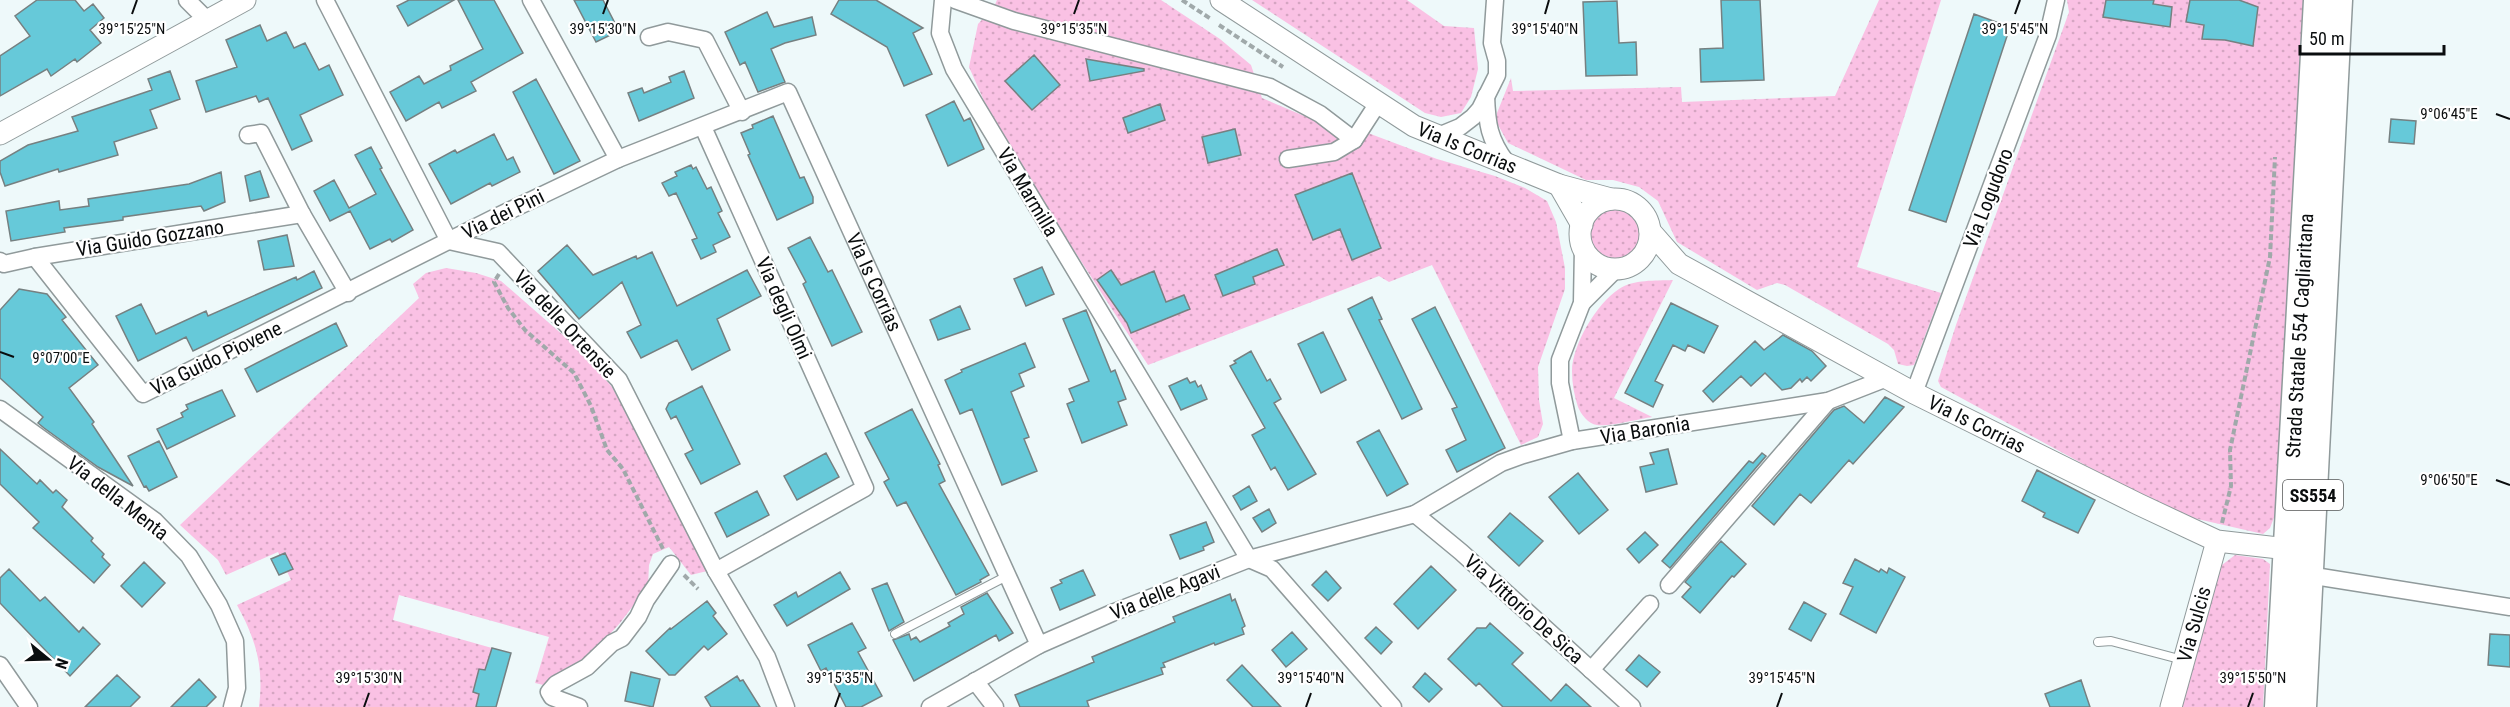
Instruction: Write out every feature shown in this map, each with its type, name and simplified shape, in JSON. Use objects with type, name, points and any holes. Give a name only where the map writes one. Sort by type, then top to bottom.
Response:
[{"type":"highway","name":"Strada Statale 554 Cagliaritana","points":[[2279,707],[2318,0]]},
{"type":"highway","name":"Strada Statale 554 Cagliaritana","points":[[2302,707],[2338,0]]},
{"type":"street","points":[[187,0],[207,20]]},
{"type":"street","points":[[0,134],[245,0]]},
{"type":"street","name":"Via dei Pini","points":[[325,0],[449,241],[618,159],[742,112]]},
{"type":"street","points":[[531,0],[618,159]]},
{"type":"street","name":"Via Marmilla","points":[[943,0],[940,33],[954,69],[1250,559]]},
{"type":"street","points":[[955,0],[1014,21],[1270,87],[1320,114],[1354,140]]},
{"type":"street","name":"Via Is Corrias","points":[[1221,0],[1414,126],[1436,137],[1506,162],[1559,185],[1611,199]]},
{"type":"street","points":[[1436,137],[1460,127],[1473,117],[1498,68],[1492,43],[1495,0]]},
{"type":"street","name":"Via Logudoro","points":[[1914,393],[2048,35],[2056,0]]},
{"type":"street","points":[[649,37],[668,32],[705,40],[742,112]]},
{"type":"street","name":"Via Is Corrias","points":[[742,112],[788,92],[1039,645]]},
{"type":"street","points":[[1486,95],[1486,117],[1492,142],[1506,162]]},
{"type":"street","points":[[1288,159],[1334,152],[1354,140],[1378,103]]},
{"type":"street","name":"Via degli Olmi","points":[[703,127],[864,488],[716,571]]},
{"type":"street","points":[[248,135],[261,133],[302,214],[348,292],[449,241]]},
{"type":"street","points":[[1559,185],[1582,225]]},
{"type":"street","points":[[1572,441],[1560,383],[1560,360],[1582,303],[1582,225],[1586,214],[1594,206],[1611,199],[1624,200],[1640,209],[1647,219],[1650,231],[1646,249],[1582,303]]},
{"type":"street","name":"Via Guido Gozzano","points":[[0,261],[4,264],[302,214]]},
{"type":"street","name":"Via Is Corrias","points":[[1650,231],[1679,264],[1914,393],[2106,489],[2217,541],[2288,549]]},
{"type":"street","name":"Via delle Ortensie","points":[[449,241],[498,252],[619,380],[716,571],[767,657],[786,707]]},
{"type":"street","points":[[1583,247],[1597,263],[1625,266]]},
{"type":"street","name":"Via Guido Piovene","points":[[35,257],[143,394],[348,292]]},
{"type":"street","name":"Via Is Corrias","points":[[1625,266],[1679,264]]},
{"type":"street","name":"Via Baronia","points":[[1415,514],[1501,463],[1572,441],[1828,401],[1887,378]]},
{"type":"street","points":[[1669,585],[1828,401]]},
{"type":"street","name":"Via della Menta","points":[[0,409],[155,521],[189,556],[219,605],[235,641],[237,688],[232,707]]},
{"type":"street","name":"Via delle Agavi","points":[[930,707],[1039,645],[1112,613],[1250,559],[1415,514]]},
{"type":"street","name":"Via Vittorio De Sica","points":[[1415,514],[1461,552],[1632,707]]},
{"type":"street","name":"Via Sulcis","points":[[2171,707],[2217,541]]},
{"type":"street","points":[[1250,559],[1272,569],[1393,707]]},
{"type":"street","points":[[579,707],[552,697],[549,692],[556,684],[587,667],[612,643],[622,638],[671,564]]},
{"type":"street","points":[[2308,575],[2510,607]]},
{"type":"street","points":[[1591,670],[1650,604]]},
{"type":"street","points":[[0,665],[29,707]]},
{"type":"street","points":[[975,681],[995,707]]},
{"type":"lane","points":[[895,634],[1007,576]]},
{"type":"lane","points":[[2098,642],[2110,641],[2184,660]]},
{"type":"path","points":[[1182,0],[1287,69]]},
{"type":"path","points":[[2217,541],[2230,486],[2230,450],[2270,257],[2275,157]]},
{"type":"path","points":[[506,260],[494,282],[508,308],[525,330],[574,373],[591,406],[607,450],[623,469],[671,564],[698,589]]},
{"type":"shaded area","points":[[997,0],[1161,0],[1220,39],[1251,65],[1262,98],[1309,118],[1368,133],[1437,159],[1495,176],[1525,188],[1547,201],[1556,222],[1565,268],[1565,289],[1538,367],[1539,400],[1543,424],[1538,437],[1521,445],[1432,265],[1389,282],[1379,276],[1148,365],[1019,165],[985,103],[969,67],[978,24],[994,7]]},
{"type":"shaded area","points":[[1252,0],[1407,0],[1444,26],[1474,28],[1478,69],[1471,97],[1461,113],[1441,117],[1425,113]]},
{"type":"shaded area","points":[[1879,0],[1941,0],[1857,267],[1941,293],[1914,365],[1898,364],[1894,350],[1888,344],[1785,285],[1777,283],[1757,290],[1677,242],[1658,201],[1639,187],[1613,180],[1586,180],[1508,143],[1497,123],[1497,113],[1511,78],[1513,91],[1681,87],[1682,102],[1835,96]]},
{"type":"shaded area","points":[[2067,0],[2303,0],[2275,515],[2270,528],[2263,534],[2193,518],[2109,478],[1941,387],[1938,381],[2069,12]]},
{"type":"shaded area","points":[[1615,209],[1624,211],[1635,220],[1640,234],[1638,243],[1629,254],[1615,259],[1606,257],[1595,248],[1590,234],[1592,225],[1601,214]]},
{"type":"shaded area","points":[[446,268],[476,273],[501,281],[580,350],[612,387],[707,571],[691,575],[669,547],[653,554],[649,565],[648,586],[620,623],[560,689],[535,683],[549,637],[399,595],[393,620],[499,650],[484,707],[259,707],[260,679],[257,654],[237,605],[291,580],[278,552],[226,575],[218,560],[180,525],[419,298],[413,284],[426,273]]},
{"type":"shaded area","points":[[1673,280],[1614,398],[1652,417],[1608,425],[1591,423],[1578,407],[1572,376],[1576,349],[1587,326],[1602,304],[1619,289],[1645,281]]},
{"type":"shaded area","points":[[2235,555],[2263,559],[2270,564],[2263,707],[2182,707],[2217,578],[2222,565]]},
{"type":"building","points":[[37,0],[75,0],[84,11],[93,4],[104,18],[90,30],[101,43],[77,62],[75,59],[51,76],[47,69],[0,96],[0,56],[30,36],[15,16]]},
{"type":"building","points":[[409,0],[454,0],[408,26],[397,6]]},
{"type":"building","points":[[458,0],[494,0],[523,53],[471,82],[476,91],[442,108],[439,102],[406,121],[390,92],[419,76],[424,84],[451,70],[450,66],[483,49]]},
{"type":"building","points":[[574,0],[603,0],[619,31],[596,42]]},
{"type":"building","points":[[839,0],[876,0],[923,28],[913,33],[932,74],[904,86],[887,47],[831,14]]},
{"type":"building","points":[[1721,0],[1760,0],[1764,80],[1701,82],[1700,49],[1723,48]]},
{"type":"building","points":[[2106,0],[2154,0],[2153,4],[2172,7],[2170,27],[2103,17]]},
{"type":"building","points":[[2190,0],[2239,0],[2258,7],[2253,46],[2225,40],[2202,39],[2204,25],[2186,22]]},
{"type":"building","points":[[1617,1],[1619,43],[1636,42],[1637,75],[1586,76],[1583,2]]},
{"type":"building","points":[[767,12],[774,27],[812,17],[816,35],[771,49],[785,82],[758,92],[745,62],[740,65],[725,32]]},
{"type":"building","points":[[1974,14],[2010,27],[1946,222],[1909,210]]},
{"type":"building","points":[[260,25],[267,41],[286,32],[294,48],[305,43],[319,70],[329,65],[343,95],[300,115],[312,141],[292,150],[268,98],[259,102],[256,96],[206,112],[196,81],[237,67],[226,40]]},
{"type":"building","points":[[1034,55],[1060,85],[1032,110],[1005,81]]},
{"type":"building","points":[[1086,59],[1144,69],[1144,71],[1090,81]]},
{"type":"building","points":[[170,71],[180,99],[150,110],[157,128],[114,142],[118,155],[59,172],[58,169],[5,186],[0,172],[0,161],[28,145],[78,131],[72,117],[152,90],[148,79]]},
{"type":"building","points":[[684,71],[694,98],[639,121],[628,93],[642,88],[644,93],[671,82],[669,77]]},
{"type":"building","points":[[536,79],[580,161],[554,174],[513,92]]},
{"type":"building","points":[[954,101],[964,121],[970,118],[984,149],[948,166],[926,115]]},
{"type":"building","points":[[1160,104],[1165,120],[1128,133],[1123,118]]},
{"type":"building","points":[[773,116],[800,178],[804,177],[813,197],[813,203],[777,220],[748,155],[750,154],[741,133],[753,128],[752,125]]},
{"type":"building","points":[[2391,119],[2416,121],[2414,144],[2389,142]]},
{"type":"building","points":[[1235,129],[1241,155],[1208,163],[1202,137]]},
{"type":"building","points":[[494,134],[507,160],[513,157],[520,172],[492,186],[490,183],[451,204],[429,164],[455,150],[457,153]]},
{"type":"building","points":[[371,147],[382,168],[380,169],[413,230],[392,242],[390,239],[370,249],[350,211],[330,221],[314,191],[334,180],[349,208],[376,194],[355,155]]},
{"type":"building","points":[[691,165],[693,169],[696,167],[707,189],[711,187],[722,211],[718,213],[730,237],[713,245],[716,252],[701,259],[692,240],[697,238],[676,193],[669,196],[662,183],[677,176],[675,172]]},
{"type":"building","points":[[260,171],[269,197],[250,201],[245,176]]},
{"type":"building","points":[[221,172],[225,202],[204,211],[201,206],[123,217],[123,220],[64,228],[65,232],[11,241],[6,211],[59,201],[60,210],[89,206],[88,199],[189,184]]},
{"type":"building","points":[[1352,173],[1381,248],[1352,260],[1340,229],[1313,240],[1295,195]]},
{"type":"building","points":[[287,235],[294,266],[264,270],[258,241]]},
{"type":"building","points":[[810,237],[828,272],[832,270],[862,332],[832,346],[803,284],[806,282],[788,248]]},
{"type":"building","points":[[567,245],[593,275],[636,256],[637,259],[652,252],[677,306],[747,270],[761,296],[717,319],[730,350],[692,370],[677,340],[641,358],[627,332],[641,325],[622,282],[579,319],[538,271]]},
{"type":"building","points":[[1277,249],[1284,265],[1253,277],[1255,284],[1223,296],[1215,275]]},
{"type":"building","points":[[1042,267],[1054,294],[1026,306],[1014,279]]},
{"type":"building","points":[[1111,270],[1121,285],[1154,271],[1166,302],[1184,295],[1190,309],[1131,333],[1127,323],[1097,280]]},
{"type":"building","points":[[314,271],[322,288],[193,351],[186,337],[138,361],[116,316],[141,304],[156,334],[206,311],[208,316]]},
{"type":"building","points":[[19,289],[47,294],[66,317],[62,320],[98,365],[69,388],[94,422],[92,424],[133,486],[98,467],[44,428],[38,423],[43,417],[0,378],[0,310]]},
{"type":"building","points":[[1372,297],[1382,319],[1379,320],[1422,409],[1402,419],[1348,309]]},
{"type":"building","points":[[1671,303],[1718,326],[1704,353],[1688,345],[1685,351],[1673,345],[1655,381],[1663,385],[1653,407],[1625,393]]},
{"type":"building","points":[[960,306],[970,329],[938,340],[930,320]]},
{"type":"building","points":[[1435,307],[1505,448],[1457,472],[1446,450],[1466,440],[1452,409],[1457,407],[1412,319]]},
{"type":"building","points":[[1086,310],[1111,372],[1115,370],[1126,399],[1118,402],[1127,425],[1082,443],[1067,404],[1074,401],[1069,389],[1089,381],[1063,319]]},
{"type":"building","points":[[336,323],[347,346],[257,392],[245,369]]},
{"type":"building","points":[[1323,332],[1346,380],[1321,393],[1298,344]]},
{"type":"building","points":[[1783,335],[1812,351],[1826,366],[1811,381],[1807,377],[1802,382],[1800,379],[1791,388],[1782,390],[1765,373],[1751,386],[1741,376],[1713,402],[1703,391],[1755,341],[1764,350]]},
{"type":"building","points":[[1025,343],[1035,367],[1019,374],[1024,386],[1011,392],[1029,437],[1024,439],[1037,471],[1002,485],[972,409],[960,414],[945,380],[962,372],[961,370]]},
{"type":"building","points":[[1251,351],[1267,381],[1270,379],[1281,399],[1274,403],[1316,474],[1288,490],[1275,467],[1271,470],[1252,435],[1265,428],[1230,366]]},
{"type":"building","points":[[1187,378],[1190,383],[1195,381],[1198,387],[1201,385],[1207,399],[1181,410],[1169,386]]},
{"type":"building","points":[[702,386],[740,464],[701,484],[685,454],[693,450],[676,416],[671,419],[666,409],[669,403]]},
{"type":"building","points":[[222,390],[235,416],[167,449],[157,429],[183,417],[181,413],[188,409],[186,405]]},
{"type":"building","points":[[1885,397],[1904,407],[1853,464],[1849,460],[1811,503],[1800,494],[1774,525],[1752,506],[1834,410],[1844,406],[1864,423]]},
{"type":"building","points":[[912,409],[940,464],[938,465],[945,481],[939,484],[989,575],[980,580],[981,582],[956,595],[906,502],[897,506],[884,482],[889,479],[865,433]]},
{"type":"building","points":[[1379,430],[1408,484],[1387,496],[1357,442]]},
{"type":"building","points":[[159,441],[177,477],[149,491],[146,486],[144,487],[128,456]]},
{"type":"building","points":[[0,449],[37,484],[40,480],[53,493],[56,490],[67,500],[62,507],[93,538],[91,541],[104,554],[102,557],[110,565],[94,583],[33,528],[39,522],[0,484]]},
{"type":"building","points":[[1668,449],[1677,484],[1646,492],[1640,467],[1654,464],[1650,453]]},
{"type":"building","points":[[826,453],[839,477],[797,500],[784,476]]},
{"type":"building","points":[[1762,453],[1766,456],[1670,568],[1662,561],[1749,461],[1753,463]]},
{"type":"building","points":[[2037,470],[2095,500],[2078,533],[2043,517],[2045,513],[2022,501]]},
{"type":"building","points":[[1578,473],[1608,510],[1579,534],[1549,497]]},
{"type":"building","points":[[1249,486],[1257,501],[1241,510],[1233,496]]},
{"type":"building","points":[[757,491],[769,515],[727,537],[715,513]]},
{"type":"building","points":[[1269,509],[1276,523],[1262,532],[1253,518]]},
{"type":"building","points":[[1510,513],[1543,541],[1519,566],[1488,537]]},
{"type":"building","points":[[1206,522],[1214,542],[1203,547],[1204,550],[1180,559],[1170,535]]},
{"type":"building","points":[[1645,532],[1658,545],[1639,563],[1627,549]]},
{"type":"building","points":[[1721,541],[1746,564],[1734,577],[1732,576],[1700,613],[1682,597],[1691,587],[1685,582]]},
{"type":"building","points":[[285,553],[293,569],[279,575],[271,559]]},
{"type":"building","points":[[1855,559],[1879,572],[1881,569],[1887,573],[1889,568],[1905,577],[1876,633],[1840,614],[1853,587],[1843,583]]},
{"type":"building","points":[[144,562],[165,583],[142,607],[121,586]]},
{"type":"building","points":[[1431,566],[1456,590],[1418,629],[1394,604]]},
{"type":"building","points":[[9,569],[40,601],[45,597],[79,632],[83,627],[100,644],[70,676],[0,603],[0,578]]},
{"type":"building","points":[[1083,570],[1095,595],[1060,610],[1051,588],[1062,583],[1060,580]]},
{"type":"building","points":[[1326,571],[1341,588],[1328,601],[1312,585]]},
{"type":"building","points":[[840,572],[850,589],[787,626],[774,605],[796,592],[798,597]]},
{"type":"building","points":[[887,583],[904,622],[889,631],[872,589]]},
{"type":"building","points":[[987,593],[1013,633],[999,641],[996,635],[914,681],[893,640],[909,634],[911,640],[916,637],[920,642],[950,626],[948,623],[964,614],[961,607]]},
{"type":"building","points":[[1230,594],[1232,601],[1235,599],[1245,626],[1242,628],[1244,634],[1163,663],[1165,667],[1161,668],[1163,674],[1087,701],[1089,707],[1020,707],[1015,695],[1094,662],[1092,657],[1175,622],[1173,617]]},
{"type":"building","points":[[707,601],[716,613],[713,616],[727,634],[708,650],[704,646],[675,675],[669,675],[646,651],[670,628]]},
{"type":"building","points":[[1804,602],[1826,614],[1811,641],[1789,629]]},
{"type":"building","points":[[852,623],[866,648],[858,652],[882,696],[861,707],[846,707],[826,668],[821,671],[808,645]]},
{"type":"building","points":[[1490,623],[1523,653],[1512,664],[1551,701],[1566,684],[1591,707],[1503,707],[1479,683],[1476,686],[1448,659],[1477,628],[1486,628]]},
{"type":"building","points":[[1376,627],[1392,642],[1381,654],[1365,638]]},
{"type":"building","points":[[1292,632],[1307,649],[1286,667],[1272,650]]},
{"type":"building","points":[[2490,634],[2510,635],[2510,667],[2488,665]]},
{"type":"building","points":[[492,648],[511,653],[496,707],[476,707],[479,694],[473,692],[479,669],[485,670]]},
{"type":"building","points":[[1639,655],[1660,672],[1647,687],[1626,670]]},
{"type":"building","points":[[1242,665],[1281,707],[1253,707],[1227,680]]},
{"type":"building","points":[[631,672],[660,679],[653,707],[625,701]]},
{"type":"building","points":[[1425,673],[1442,689],[1429,702],[1413,687]]},
{"type":"building","points":[[117,675],[140,697],[130,707],[85,707]]},
{"type":"building","points":[[737,676],[740,681],[743,680],[760,707],[711,707],[705,697]]},
{"type":"building","points":[[199,679],[216,697],[206,707],[171,707]]},
{"type":"building","points":[[2081,680],[2090,707],[2050,707],[2045,694]]}]
